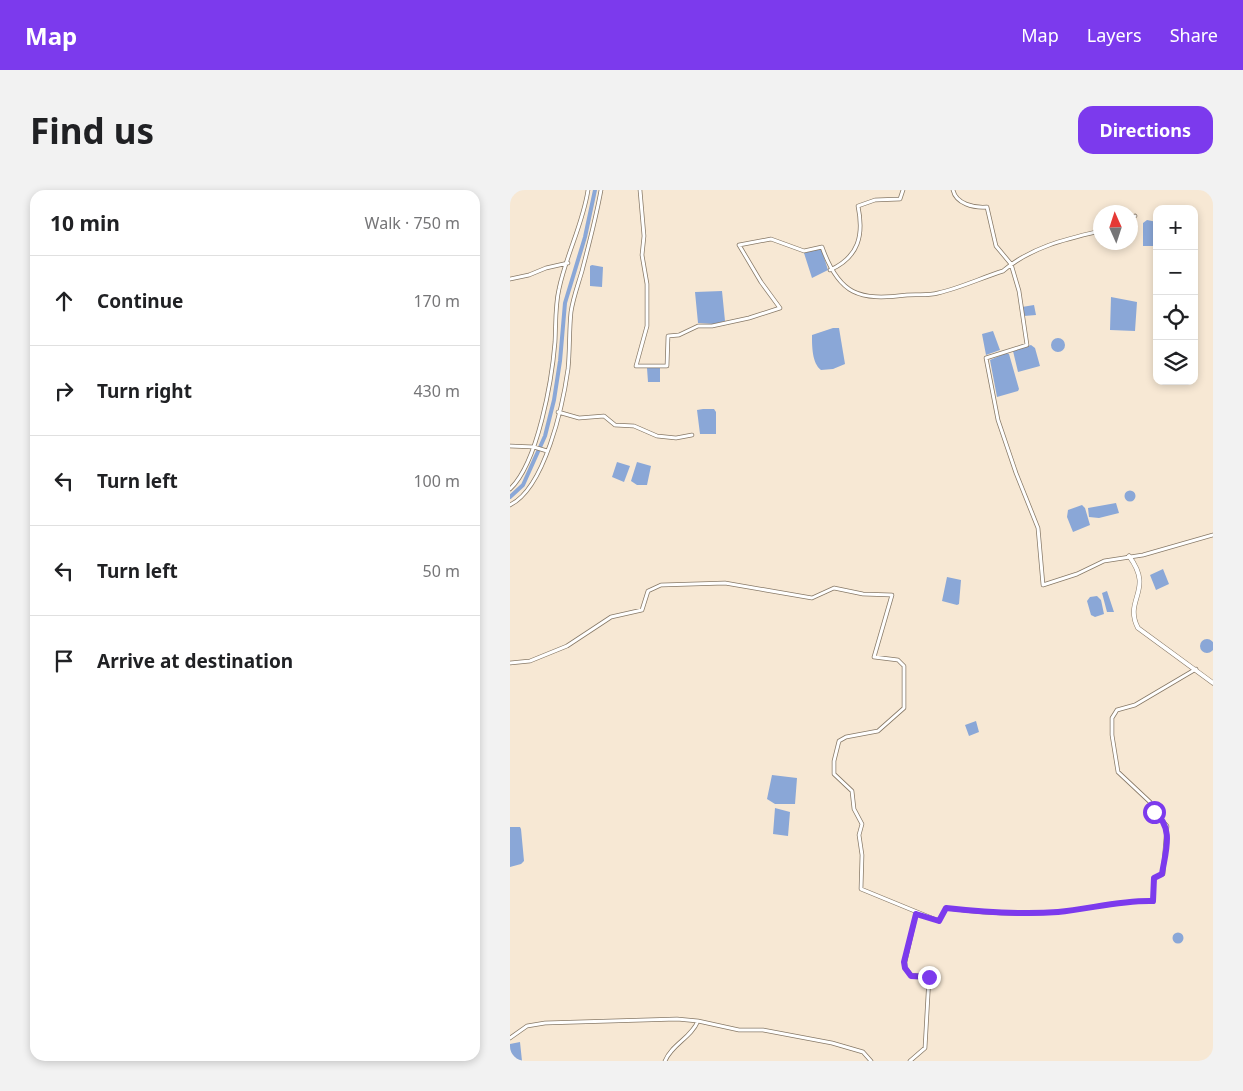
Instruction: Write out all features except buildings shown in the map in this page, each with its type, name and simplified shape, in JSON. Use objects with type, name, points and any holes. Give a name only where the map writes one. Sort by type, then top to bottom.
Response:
[{"type":"street","points":[[510,489],[520,477],[534,447],[551,377],[559,288],[578,234],[588,190]]},
{"type":"street","points":[[510,505],[526,493],[532,485],[547,451],[568,369],[571,311],[594,226],[601,190]]},
{"type":"street","points":[[640,190],[644,236],[642,255],[647,284],[647,326],[636,366],[667,366],[668,336],[679,335],[698,326],[712,326],[766,314],[780,308],[761,282],[739,246],[771,239],[804,250],[822,247],[830,270],[843,284],[860,296],[877,298],[936,294],[1003,271],[1011,264],[1051,243],[1093,234]]},
{"type":"street","points":[[830,270],[842,265],[854,251],[860,231],[858,206],[875,200],[900,198],[902,190]]},
{"type":"street","points":[[953,190],[955,197],[962,202],[977,208],[987,207],[996,246],[1011,264],[1019,291],[1027,345],[986,358],[998,420],[1016,474],[1038,528],[1044,585],[1077,574],[1104,561],[1143,555],[1213,535]]},
{"type":"street","points":[[510,279],[529,276],[546,268],[568,262]]},
{"type":"street","points":[[558,412],[579,418],[604,416],[615,426],[634,426],[665,438],[692,435]]},
{"type":"street","points":[[510,446],[534,447],[547,451]]},
{"type":"street","points":[[1129,556],[1139,572],[1141,584],[1134,606],[1134,619],[1138,628],[1170,653],[1197,669],[1213,683]]},
{"type":"street","points":[[510,663],[530,661],[567,646],[603,625],[611,618],[642,610],[648,591],[661,586],[725,583],[812,598],[834,588],[862,594],[892,595],[874,657],[898,660],[904,666],[904,708],[878,731],[846,737],[839,741],[834,761],[834,774],[852,791],[854,809],[862,824],[859,835],[862,854],[861,889],[916,914],[939,921],[946,908],[1000,914],[1057,912],[1135,900],[1153,901],[1154,878],[1162,874],[1167,826],[1154,812],[1152,804],[1118,772],[1112,736],[1112,718],[1117,710],[1135,705],[1197,669]]},
{"type":"street","points":[[910,1061],[925,1048],[929,977],[911,976],[905,968],[904,962],[916,914]]},
{"type":"street","points":[[510,1038],[527,1026],[546,1023],[677,1019],[698,1021],[739,1030],[763,1030],[832,1043],[863,1052],[871,1061]]},
{"type":"street","points":[[664,1061],[669,1052],[694,1030],[698,1021]]},
{"type":"water","points":[[1147,220],[1153,221],[1153,246],[1143,246],[1143,223]]},
{"type":"water","points":[[821,248],[828,270],[812,278],[804,253]]},
{"type":"water","points":[[590,266],[603,267],[602,287],[590,286]]},
{"type":"water","points":[[722,291],[725,321],[714,324],[698,323],[695,292]]},
{"type":"water","points":[[1111,297],[1137,302],[1135,331],[1110,330]]},
{"type":"water","points":[[1034,305],[1036,315],[1024,316],[1022,307]]},
{"type":"water","points":[[833,328],[839,328],[845,364],[833,369],[821,370],[814,359],[812,335]]},
{"type":"water","points":[[993,331],[1000,350],[986,355],[982,334]]},
{"type":"water","points":[[1055,338],[1061,338],[1065,345],[1061,352],[1055,352],[1051,348],[1051,342]]},
{"type":"water","points":[[1031,345],[1035,348],[1040,366],[1018,372],[1013,351]]},
{"type":"water","points":[[1006,353],[1009,354],[1019,389],[1018,391],[997,397],[990,360]]},
{"type":"water","points":[[647,368],[660,368],[660,382],[648,382]]},
{"type":"water","points":[[714,409],[716,412],[716,434],[700,434],[697,410]]},
{"type":"water","points":[[617,462],[630,466],[624,482],[612,477]]},
{"type":"water","points":[[637,462],[651,466],[647,485],[637,485],[631,481]]},
{"type":"water","points":[[1130,490],[1136,496],[1130,502],[1124,496]]},
{"type":"water","points":[[1116,503],[1119,513],[1099,518],[1089,517],[1088,508]]},
{"type":"water","points":[[1082,505],[1085,508],[1090,525],[1073,532],[1067,517],[1068,510]]},
{"type":"water","points":[[1163,569],[1169,584],[1156,590],[1150,575]]},
{"type":"water","points":[[947,577],[961,580],[959,604],[957,605],[942,601]]},
{"type":"water","points":[[1107,591],[1114,612],[1107,612],[1102,593]]},
{"type":"water","points":[[1097,596],[1101,600],[1104,614],[1095,617],[1091,615],[1087,601],[1090,597]]},
{"type":"water","points":[[1207,639],[1212,641],[1214,646],[1212,651],[1207,653],[1202,651],[1200,646],[1202,641]]},
{"type":"water","points":[[976,721],[979,732],[969,736],[965,725]]},
{"type":"water","points":[[772,775],[797,778],[795,804],[775,804],[767,799]]},
{"type":"water","points":[[775,808],[790,812],[788,836],[773,834]]},
{"type":"water","points":[[510,827],[520,827],[521,829],[524,861],[521,864],[510,867]]},
{"type":"water","points":[[1178,932],[1184,938],[1178,944],[1172,938]]},
{"type":"water","points":[[520,1042],[522,1061],[510,1061],[510,1044]]},
{"type":"waterway","points":[[510,497],[523,485],[545,436],[554,400],[560,361],[565,303],[585,237],[595,190]]},
{"type":"route","points":[[929,977],[926,975],[911,976],[905,968],[904,962],[915,925],[916,914],[939,921],[946,908],[1000,914],[1057,912],[1135,900],[1153,901],[1154,878],[1162,874],[1168,835],[1167,826],[1158,814],[1154,812]]}]
